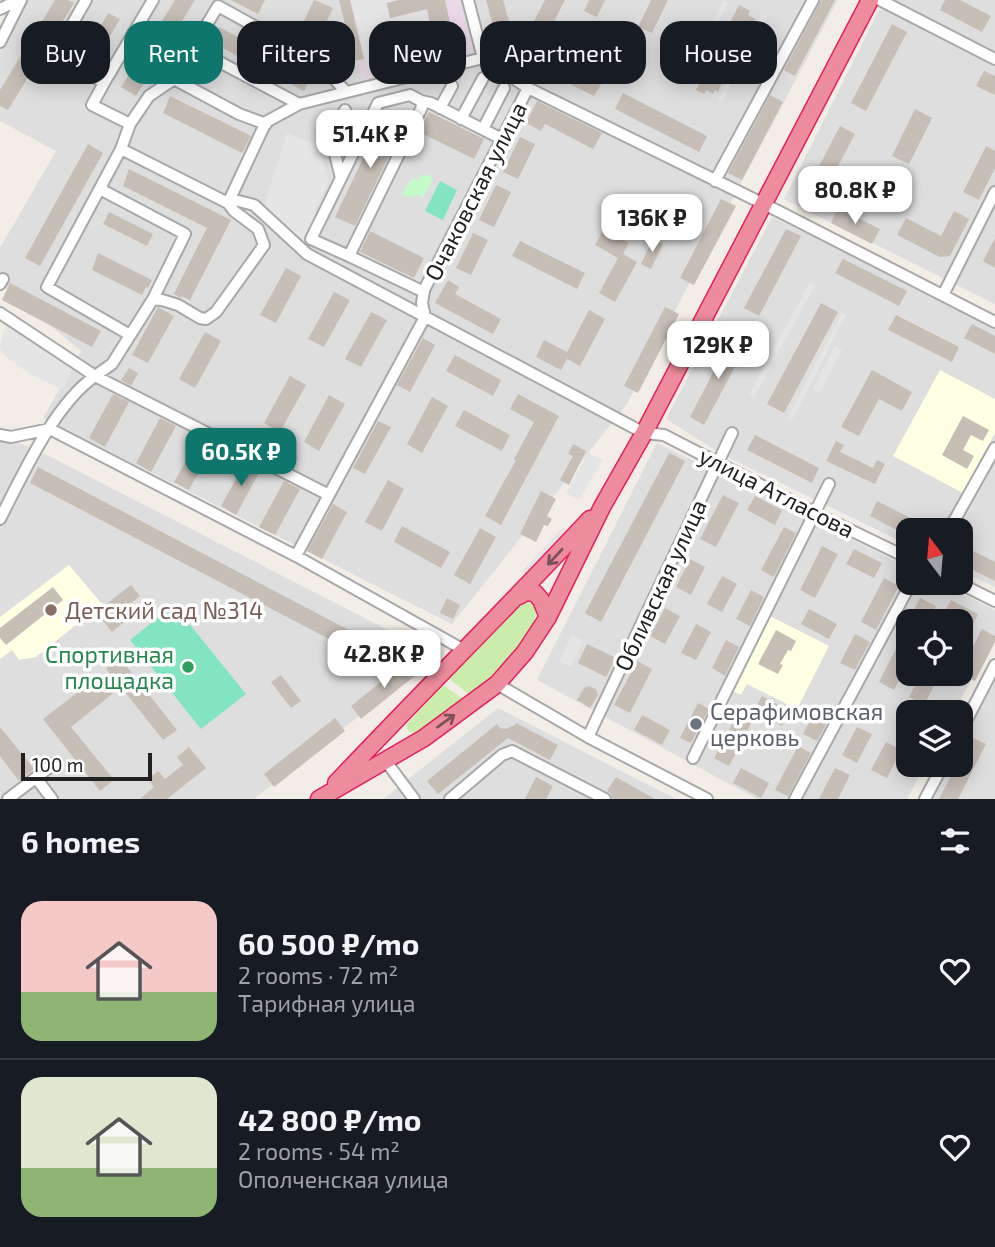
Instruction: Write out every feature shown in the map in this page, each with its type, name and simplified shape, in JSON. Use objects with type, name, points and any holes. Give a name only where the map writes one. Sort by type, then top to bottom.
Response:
[{"type":"highway","points":[[322,797],[424,738],[497,684],[525,652],[548,617],[602,507],[644,433],[870,0]]},
{"type":"highway","points":[[322,797],[401,713],[519,596],[602,507]]},
{"type":"highway","points":[[519,596],[526,592],[535,593],[548,617]]},
{"type":"highway","points":[[401,713],[399,722],[405,735],[414,739],[424,738]]},
{"type":"street","points":[[0,9],[20,0]]},
{"type":"street","points":[[0,42],[20,0]]},
{"type":"street","points":[[74,21],[86,0]]},
{"type":"street","points":[[110,73],[153,0]]},
{"type":"street","points":[[468,0],[480,46]]},
{"type":"street","points":[[715,181],[813,0]]},
{"type":"street","points":[[880,0],[995,59]]},
{"type":"street","points":[[209,21],[218,6],[318,61],[346,92]]},
{"type":"street","points":[[228,203],[265,124],[299,104],[480,59]]},
{"type":"street","points":[[223,64],[299,104]]},
{"type":"street","points":[[103,84],[92,105],[130,124]]},
{"type":"street","points":[[130,335],[47,286],[121,149],[130,124],[149,96],[167,84]]},
{"type":"street","points":[[183,84],[239,114],[265,124]]},
{"type":"street","points":[[461,119],[480,84]]},
{"type":"street","points":[[522,84],[995,322]]},
{"type":"street","points":[[440,108],[452,86]]},
{"type":"street","points":[[483,129],[504,88]]},
{"type":"street","name":"Очаковская улица","points":[[425,317],[422,303],[424,292],[528,88]]},
{"type":"street","points":[[424,292],[311,239],[378,103],[410,95],[502,139]]},
{"type":"street","points":[[349,256],[422,107],[421,101]]},
{"type":"street","points":[[341,178],[331,138],[345,110]]},
{"type":"street","points":[[121,149],[228,203],[234,211],[258,229],[264,245],[216,312],[206,318],[200,318],[177,305],[153,299]]},
{"type":"street","points":[[0,519],[34,452],[58,415],[86,382],[112,364],[153,299],[185,234],[100,189]]},
{"type":"street","points":[[943,295],[995,192]]},
{"type":"street","name":"улица Атласова","points":[[228,203],[231,199],[254,205],[307,254],[644,433],[664,435],[896,552]]},
{"type":"street","points":[[0,313],[96,376],[329,495]]},
{"type":"street","points":[[296,555],[425,317]]},
{"type":"street","points":[[0,435],[11,437],[50,429],[296,555],[464,650]]},
{"type":"street","name":"Обливская улица","points":[[588,737],[732,433]]},
{"type":"street","points":[[956,518],[995,448]]},
{"type":"street","points":[[693,758],[829,484]]},
{"type":"street","points":[[973,590],[995,601]]},
{"type":"street","points":[[795,799],[905,595]]},
{"type":"street","points":[[973,708],[995,665]]},
{"type":"street","points":[[497,684],[588,737],[708,799]]},
{"type":"street","points":[[450,799],[502,755],[512,751],[606,799]]},
{"type":"street","points":[[385,760],[414,799]]},
{"type":"street","points":[[8,799],[55,763]]},
{"type":"street","points":[[925,799],[937,777]]},
{"type":"street","points":[[36,778],[52,799]]},
{"type":"shaded area","points":[[23,0],[838,0],[627,404],[452,624],[43,418],[81,351],[0,284],[0,248],[56,151],[0,121],[0,38]]},
{"type":"shaded area","points":[[343,0],[459,0],[465,21],[369,21],[369,77],[362,79],[355,50],[355,21],[348,21]]},
{"type":"shaded area","points":[[351,0],[395,0],[385,3],[390,19],[426,10],[429,21],[369,21],[367,71]]},
{"type":"shaded area","points":[[995,0],[995,52],[895,2]]},
{"type":"shaded area","points":[[723,1],[728,3],[719,21],[712,21]]},
{"type":"shaded area","points":[[881,6],[995,63],[995,304],[784,199]]},
{"type":"shaded area","points":[[762,14],[767,17],[765,21],[758,21]]},
{"type":"shaded area","points":[[466,26],[473,51],[466,53]]},
{"type":"shaded area","points":[[726,84],[732,84],[722,102],[718,100]]},
{"type":"shaded area","points":[[287,133],[317,142],[329,181],[315,211],[318,213],[302,246],[264,206]]},
{"type":"shaded area","points":[[772,217],[995,322],[995,587],[973,577],[973,518],[896,518],[896,539],[723,455],[666,419]]},
{"type":"shaded area","points":[[810,282],[815,285],[754,398],[749,395]]},
{"type":"shaded area","points":[[842,313],[846,315],[792,420],[788,418]]},
{"type":"shaded area","points":[[725,323],[747,333],[750,338],[748,346],[720,333]]},
{"type":"shaded area","points":[[5,326],[76,364],[62,389],[31,375],[5,356],[0,345]]},
{"type":"shaded area","points":[[835,346],[842,350],[820,393],[813,389]]},
{"type":"shaded area","points":[[940,370],[995,399],[995,433],[963,493],[893,456]]},
{"type":"shaded area","points":[[0,434],[47,455],[427,650],[415,672],[254,799],[0,799]]},
{"type":"shaded area","points":[[657,443],[896,561],[896,595],[964,595],[995,610],[995,635],[973,676],[973,609],[896,609],[896,686],[968,686],[960,700],[896,700],[896,777],[919,777],[907,799],[757,799],[537,680]]},
{"type":"shaded area","points":[[588,453],[603,460],[579,500],[566,493]]},
{"type":"shaded area","points":[[563,527],[570,533],[530,574],[521,572]]},
{"type":"shaded area","name":"Детский сад №314","points":[[69,565],[102,604],[36,657],[19,660],[12,650],[0,659],[0,617]]},
{"type":"shaded area","points":[[768,615],[829,646],[797,709],[747,684],[741,695],[730,690]]},
{"type":"shaded area","points":[[572,635],[583,641],[571,667],[559,662]]},
{"type":"shaded area","points":[[995,657],[995,799],[923,799],[935,777],[973,777],[973,701]]},
{"type":"shaded area","points":[[498,708],[676,799],[383,799]]},
{"type":"green space","points":[[426,174],[433,178],[423,197],[402,194],[412,178],[418,181],[421,175]]},
{"type":"green space","points":[[440,181],[457,190],[443,220],[425,211]]},
{"type":"green space","points":[[529,599],[536,608],[531,629],[498,672],[469,694],[449,679],[523,602]]},
{"type":"green space","name":"Спортивная площадка","points":[[174,605],[246,694],[201,729],[130,640]]},
{"type":"green space","points":[[443,685],[463,699],[417,733],[409,732],[406,725]]},
{"type":"building","points":[[55,0],[74,3],[63,21],[42,21]]},
{"type":"building","points":[[175,0],[195,0],[182,21],[162,21]]},
{"type":"building","points":[[231,0],[265,0],[258,14]]},
{"type":"building","points":[[314,0],[333,8],[327,21],[304,21]]},
{"type":"building","points":[[339,0],[350,0],[355,21],[344,21]]},
{"type":"building","points":[[399,0],[445,0],[450,21],[430,21],[427,9],[390,18],[387,3]]},
{"type":"building","points":[[486,0],[503,0],[509,21],[492,21]]},
{"type":"building","points":[[545,0],[565,0],[554,21],[534,21]]},
{"type":"building","points":[[589,0],[605,0],[597,17],[584,11]]},
{"type":"building","points":[[651,0],[668,0],[652,33],[646,30],[646,21],[641,21]]},
{"type":"building","points":[[821,0],[835,0],[795,76],[784,70]]},
{"type":"building","points":[[945,0],[960,0],[991,16],[982,32],[940,10]]},
{"type":"building","points":[[739,5],[750,11],[748,15],[755,19],[754,21],[731,21]]},
{"type":"building","points":[[108,13],[120,19],[110,36],[110,21],[104,21]]},
{"type":"building","points":[[355,21],[364,59],[355,61]]},
{"type":"building","points":[[892,24],[907,32],[866,111],[851,103]]},
{"type":"building","points":[[223,29],[237,36],[237,56],[223,48]]},
{"type":"building","points":[[21,56],[21,84],[24,84],[8,110],[0,106],[0,90]]},
{"type":"building","points":[[984,71],[995,76],[995,95],[976,86]]},
{"type":"building","points":[[124,82],[143,84],[136,96],[121,87]]},
{"type":"building","points":[[291,84],[308,84],[304,91]]},
{"type":"building","points":[[570,84],[601,84],[594,96]]},
{"type":"building","points":[[699,84],[721,84],[718,92],[715,90],[713,94],[706,90],[704,94],[696,90]]},
{"type":"building","points":[[623,93],[707,136],[699,152],[615,109]]},
{"type":"building","points":[[770,95],[783,102],[742,180],[728,173]]},
{"type":"building","points":[[170,96],[251,136],[242,153],[163,113]]},
{"type":"building","points":[[537,101],[602,133],[593,149],[545,124],[541,131],[526,123]]},
{"type":"building","points":[[915,109],[932,118],[909,164],[892,156]]},
{"type":"building","points":[[429,112],[484,139],[474,159],[419,132]]},
{"type":"building","points":[[385,113],[405,123],[355,226],[335,217]]},
{"type":"building","points":[[840,126],[855,134],[813,213],[799,205]]},
{"type":"building","points":[[520,137],[535,144],[518,179],[503,172]]},
{"type":"building","points":[[88,144],[103,153],[40,266],[25,258]]},
{"type":"building","points":[[986,146],[995,151],[995,168],[979,200],[963,192]]},
{"type":"building","points":[[129,169],[231,220],[190,300],[174,294],[207,228],[123,186]]},
{"type":"building","points":[[496,185],[511,192],[494,227],[479,220]]},
{"type":"building","points":[[721,199],[736,206],[694,285],[680,278]]},
{"type":"building","points":[[838,208],[880,229],[872,244],[831,223]]},
{"type":"building","points":[[954,211],[969,219],[950,256],[940,257],[897,235],[906,218],[941,236]]},
{"type":"building","points":[[109,212],[153,234],[147,246],[103,224]]},
{"type":"building","points":[[604,229],[629,243],[623,254],[637,262],[615,302],[599,293],[618,258],[595,245]]},
{"type":"building","points":[[786,229],[801,236],[759,316],[744,308]]},
{"type":"building","points":[[370,231],[424,258],[414,278],[360,252]]},
{"type":"building","points":[[473,233],[488,240],[471,275],[456,268]]},
{"type":"building","points":[[995,238],[995,268],[983,261]]},
{"type":"building","points":[[653,239],[663,244],[651,269],[641,264]]},
{"type":"building","points":[[520,241],[585,273],[577,289],[512,256]]},
{"type":"building","points":[[98,253],[152,280],[148,288],[146,287],[142,295],[92,270]]},
{"type":"building","points":[[843,259],[907,291],[899,306],[835,273]]},
{"type":"building","points":[[286,268],[301,276],[276,323],[260,315]]},
{"type":"building","points":[[448,280],[459,287],[455,294],[501,319],[493,334],[435,303]]},
{"type":"building","points":[[10,283],[101,331],[92,347],[2,300]]},
{"type":"building","points":[[334,292],[350,300],[324,347],[308,339]]},
{"type":"building","points":[[821,303],[838,312],[784,413],[767,404]]},
{"type":"building","points":[[158,307],[174,316],[148,363],[132,355]]},
{"type":"building","points":[[665,307],[679,314],[638,393],[624,386]]},
{"type":"building","points":[[589,310],[605,319],[580,366],[567,359],[561,370],[536,357],[544,340],[567,352]]},
{"type":"building","points":[[371,312],[387,320],[361,367],[345,359]]},
{"type":"building","points":[[896,315],[959,347],[952,362],[888,330]]},
{"type":"building","points":[[972,324],[995,336],[995,354],[964,338]]},
{"type":"building","points":[[205,332],[221,341],[195,388],[179,379]]},
{"type":"building","points":[[423,338],[435,345],[410,392],[397,385]]},
{"type":"building","points":[[731,338],[746,346],[704,425],[690,417]]},
{"type":"building","points":[[455,355],[501,380],[493,396],[446,371]]},
{"type":"building","points":[[129,368],[138,373],[131,386],[121,380]]},
{"type":"building","points":[[872,370],[912,392],[902,411],[879,399],[859,436],[841,427]]},
{"type":"building","points":[[290,376],[306,385],[280,432],[264,423]]},
{"type":"building","points":[[113,394],[129,402],[105,447],[89,438]]},
{"type":"building","points":[[518,394],[559,416],[501,525],[485,516],[534,422],[510,409]]},
{"type":"building","points":[[329,395],[345,404],[319,451],[304,442]]},
{"type":"building","points":[[432,397],[448,406],[422,453],[407,444]]},
{"type":"building","points":[[464,410],[510,435],[502,451],[455,426]]},
{"type":"building","points":[[963,416],[989,430],[983,441],[971,435],[963,450],[974,456],[967,469],[942,455]]},
{"type":"building","points":[[160,418],[176,426],[151,472],[136,463]]},
{"type":"building","points":[[378,421],[391,427],[365,474],[353,468]]},
{"type":"building","points":[[755,435],[819,468],[812,483],[747,450]]},
{"type":"building","points":[[199,437],[214,445],[189,490],[174,482]]},
{"type":"building","points":[[836,441],[844,445],[840,452],[873,468],[877,460],[885,464],[875,484],[826,461]]},
{"type":"building","points":[[573,444],[586,451],[569,485],[560,480],[573,456],[568,454]]},
{"type":"building","points":[[669,453],[685,461],[601,622],[585,613]]},
{"type":"building","points":[[246,461],[261,469],[236,515],[221,506]]},
{"type":"building","points":[[38,467],[383,648],[375,663],[30,483]]},
{"type":"building","points":[[388,480],[404,489],[382,531],[365,522]]},
{"type":"building","points":[[284,481],[300,489],[275,535],[259,527]]},
{"type":"building","points":[[541,491],[556,499],[547,516],[552,519],[548,526],[544,525],[536,542],[520,534]]},
{"type":"building","points":[[723,495],[739,503],[716,547],[700,539]]},
{"type":"building","points":[[755,496],[782,510],[775,525],[747,510]]},
{"type":"building","points":[[877,501],[910,518],[896,518],[896,530],[870,516]]},
{"type":"building","points":[[333,504],[347,512],[322,559],[307,551]]},
{"type":"building","points":[[402,526],[450,552],[441,568],[394,542]]},
{"type":"building","points":[[784,527],[796,533],[774,577],[761,570]]},
{"type":"building","points":[[480,528],[496,537],[470,584],[454,575]]},
{"type":"building","points":[[822,546],[838,554],[815,598],[800,590]]},
{"type":"building","points":[[854,549],[882,563],[874,578],[846,564]]},
{"type":"building","points":[[973,551],[995,562],[995,581],[973,570]]},
{"type":"building","points":[[690,559],[705,567],[691,595],[676,587]]},
{"type":"building","points":[[722,576],[737,584],[722,612],[707,604]]},
{"type":"building","points":[[884,578],[896,584],[896,592],[876,630],[861,622]]},
{"type":"building","points":[[131,585],[140,596],[118,614],[124,622],[112,632],[96,612]]},
{"type":"building","points":[[53,587],[63,600],[6,645],[0,638],[0,628]]},
{"type":"building","points":[[751,590],[764,597],[750,626],[736,619]]},
{"type":"building","points":[[447,598],[460,605],[453,619],[440,613]]},
{"type":"building","points":[[920,598],[936,606],[934,609],[914,609]]},
{"type":"building","points":[[951,600],[968,609],[946,609]]},
{"type":"building","points":[[665,608],[680,616],[665,644],[650,636]]},
{"type":"building","points":[[809,609],[837,624],[829,639],[801,624]]},
{"type":"building","points":[[973,611],[978,614],[973,625]]},
{"type":"building","points":[[696,624],[711,632],[696,660],[681,653]]},
{"type":"building","points":[[982,629],[995,636],[995,642],[975,681],[973,680],[973,647]]},
{"type":"building","points":[[776,630],[796,641],[780,664],[783,665],[778,674],[758,664]]},
{"type":"building","points":[[855,634],[870,642],[855,670],[840,663]]},
{"type":"building","points":[[726,640],[739,647],[725,676],[712,668]]},
{"type":"building","points":[[587,644],[616,658],[606,677],[578,663]]},
{"type":"building","points":[[896,649],[896,686],[894,690],[879,682]]},
{"type":"building","points":[[120,658],[177,730],[163,740],[121,687],[71,727],[114,780],[100,791],[43,719],[95,679],[105,691],[116,682],[106,669]]},
{"type":"building","points":[[407,661],[417,674],[361,719],[351,706]]},
{"type":"building","points":[[637,661],[652,669],[630,713],[614,705]]},
{"type":"building","points":[[281,675],[301,701],[291,708],[271,682]]},
{"type":"building","points":[[589,686],[596,689],[598,695],[590,708],[577,700],[584,688]]},
{"type":"building","points":[[915,686],[934,686],[927,700],[909,697]]},
{"type":"building","points":[[762,696],[790,711],[782,726],[754,711]]},
{"type":"building","name":"Серафимовская церковь","points":[[698,703],[709,709],[691,743],[680,738]]},
{"type":"building","points":[[818,706],[832,713],[817,741],[803,734]]},
{"type":"building","points":[[642,715],[670,730],[662,745],[634,730]]},
{"type":"building","points":[[737,715],[752,722],[729,766],[714,758]]},
{"type":"building","points":[[335,718],[345,731],[274,787],[264,774]]},
{"type":"building","points":[[516,723],[558,745],[550,760],[508,738],[438,794],[427,781],[497,724],[506,729]]},
{"type":"building","points":[[0,727],[34,769],[19,781],[0,756]]},
{"type":"building","points":[[857,727],[872,734],[857,763],[842,755]]},
{"type":"building","points":[[973,738],[986,744],[973,770]]},
{"type":"building","points":[[886,742],[896,747],[896,760],[887,778],[871,770]]},
{"type":"building","points":[[798,746],[811,753],[788,796],[775,790]]},
{"type":"building","points":[[189,747],[206,768],[167,799],[140,799],[154,787],[148,779],[158,771],[165,779],[183,765],[177,757]]},
{"type":"building","points":[[741,768],[769,783],[761,798],[733,783]]},
{"type":"building","points":[[835,768],[850,775],[838,799],[819,799]]},
{"type":"building","points":[[536,777],[553,786],[546,799],[525,799]]},
{"type":"building","points":[[616,777],[655,799],[613,799],[607,791]]},
{"type":"building","points":[[951,777],[969,777],[958,799],[939,799]]},
{"type":"place","name":"Детский сад №314","points":[[51,610]]},
{"type":"place","name":"Спортивная площадка","points":[[188,667]]},
{"type":"place","name":"Серафимовская церковь","points":[[696,724]]}]
